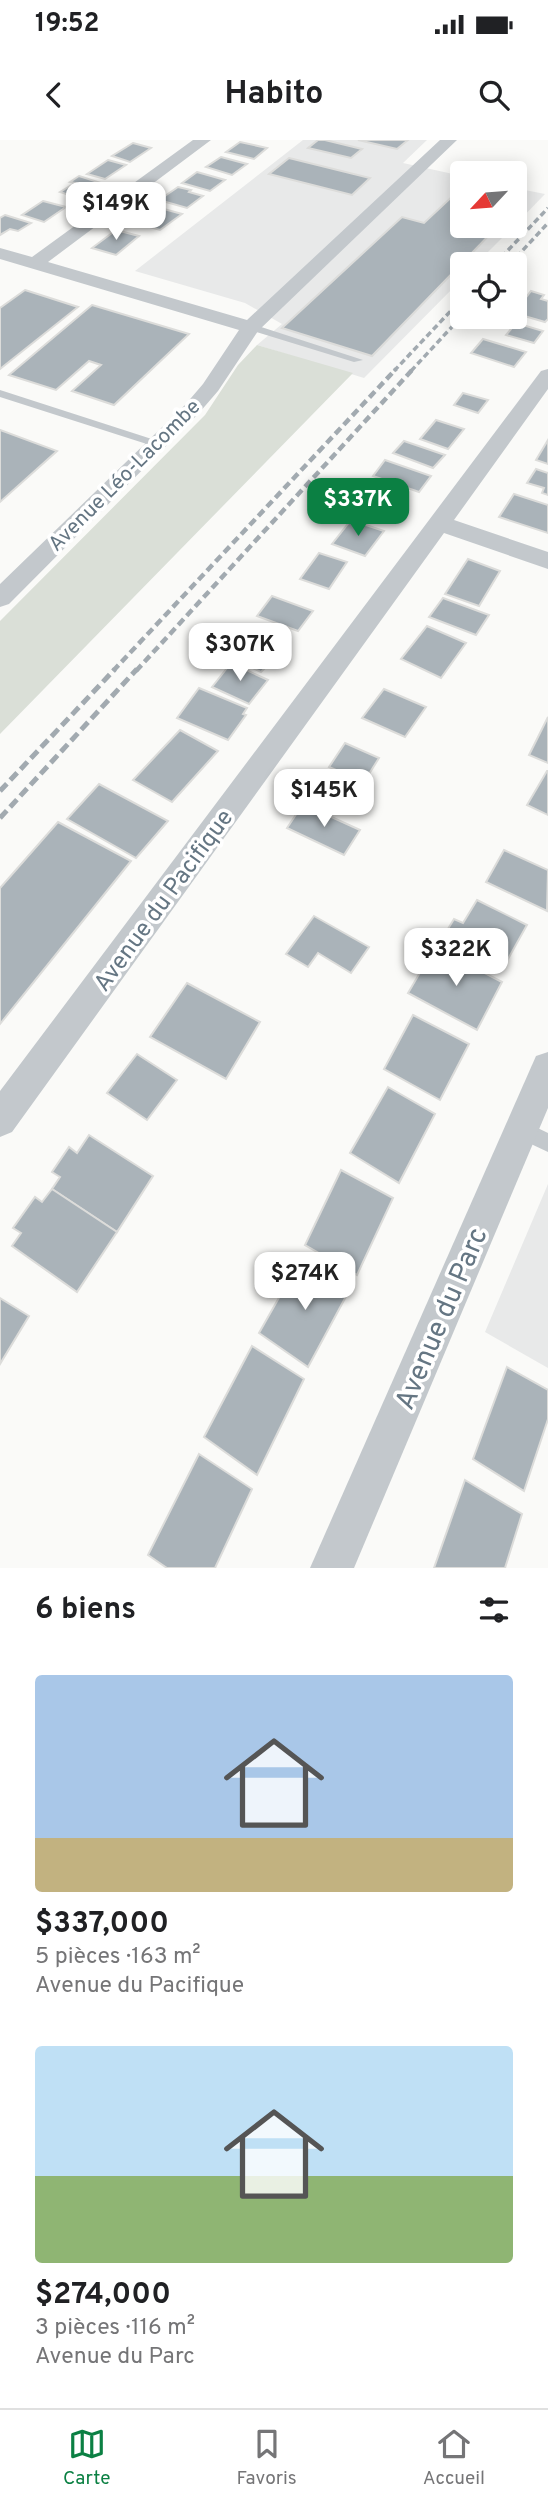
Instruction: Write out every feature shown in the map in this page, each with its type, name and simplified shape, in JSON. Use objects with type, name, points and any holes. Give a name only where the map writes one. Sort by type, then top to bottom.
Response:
[{"type":"street","points":[[36,262],[203,140]]},
{"type":"street","name":"Avenue Léo-Lacombe","points":[[0,598],[206,393],[251,327],[449,140]]},
{"type":"street","points":[[0,253],[251,327]]},
{"type":"street","name":"Avenue du Pacifique","points":[[0,1120],[548,375]]},
{"type":"street","points":[[440,523],[548,561]]},
{"type":"street","name":"Avenue du Parc","points":[[332,1568],[535,1136],[548,1068]]},
{"type":"lane","points":[[251,327],[358,359]]},
{"type":"lane","points":[[0,394],[157,444]]},
{"type":"shaded area","points":[[303,140],[427,140],[403,163],[450,173],[450,238],[502,238],[488,252],[450,252],[450,291],[364,378],[257,345],[282,324],[245,303],[135,271]]},
{"type":"shaded area","points":[[527,191],[545,194],[527,213]]},
{"type":"shaded area","points":[[257,345],[353,373],[0,734],[0,621],[205,415],[238,365]]},
{"type":"shaded area","points":[[548,1184],[548,1368],[485,1332]]},
{"type":"building","points":[[318,140],[362,149],[351,158],[308,148]]},
{"type":"building","points":[[358,140],[408,140],[397,149]]},
{"type":"building","points":[[240,142],[267,148],[254,159],[226,152]]},
{"type":"building","points":[[133,143],[151,148],[130,162],[112,156]]},
{"type":"building","points":[[221,157],[247,164],[232,175],[206,167]]},
{"type":"building","points":[[289,158],[370,178],[352,195],[269,174]]},
{"type":"building","points":[[108,160],[126,165],[105,179],[87,174]]},
{"type":"building","points":[[197,172],[225,180],[210,191],[182,183]]},
{"type":"building","points":[[79,176],[101,183],[78,198],[60,192],[75,183],[70,182]]},
{"type":"building","points":[[178,187],[203,196],[187,208],[159,200]]},
{"type":"building","points":[[450,199],[450,238],[486,238],[473,252],[450,252],[450,276],[372,356],[282,328],[402,217],[424,223]]},
{"type":"building","points":[[43,201],[66,207],[44,222],[22,215]]},
{"type":"building","points":[[153,206],[182,214],[160,230],[132,222]]},
{"type":"building","points":[[5,215],[31,223],[18,231],[10,229],[0,235],[0,218]]},
{"type":"building","points":[[116,230],[139,236],[116,255],[92,248]]},
{"type":"building","points":[[25,290],[78,307],[0,369],[0,308]]},
{"type":"building","points":[[531,291],[544,295],[541,299],[548,301],[548,319],[545,322],[527,317],[527,296]]},
{"type":"building","points":[[92,305],[189,334],[114,405],[72,391],[101,365],[89,361],[56,390],[9,375]]},
{"type":"building","points":[[527,326],[543,331],[534,343],[506,335],[511,329],[527,329]]},
{"type":"building","points":[[483,339],[526,352],[514,367],[471,353]]},
{"type":"building","points":[[463,393],[488,400],[478,413],[454,405]]},
{"type":"building","points":[[436,420],[464,429],[448,449],[420,439]]},
{"type":"building","points":[[0,430],[57,451],[0,502]]},
{"type":"building","points":[[548,440],[548,464],[536,460]]},
{"type":"building","points":[[404,441],[445,455],[433,468],[393,453]]},
{"type":"building","points":[[385,460],[431,476],[419,492],[373,476]]},
{"type":"building","points":[[536,469],[548,473],[548,495],[542,493],[544,488],[527,483]]},
{"type":"building","points":[[514,494],[548,505],[548,533],[499,517]]},
{"type":"building","points":[[351,520],[384,531],[365,556],[332,544]]},
{"type":"building","points":[[319,553],[347,562],[329,589],[300,579]]},
{"type":"building","points":[[468,559],[500,571],[479,606],[445,594]]},
{"type":"building","points":[[272,596],[313,611],[298,631],[257,616]]},
{"type":"building","points":[[443,598],[489,615],[476,635],[429,617]]},
{"type":"building","points":[[427,626],[466,643],[441,678],[401,659]]},
{"type":"building","points":[[242,631],[281,652],[261,672],[220,653]]},
{"type":"building","points":[[231,663],[268,680],[249,704],[212,687]]},
{"type":"building","points":[[199,688],[247,708],[243,714],[246,715],[228,740],[177,718]]},
{"type":"building","points":[[384,689],[426,707],[405,737],[362,718]]},
{"type":"building","points":[[548,717],[548,763],[529,755]]},
{"type":"building","points":[[180,730],[218,751],[172,802],[133,780]]},
{"type":"building","points":[[345,743],[379,758],[364,782],[329,767]]},
{"type":"building","points":[[548,771],[548,815],[527,805]]},
{"type":"building","points":[[99,784],[168,821],[136,858],[67,819]]},
{"type":"building","points":[[303,804],[360,830],[344,855],[287,828]]},
{"type":"building","points":[[58,822],[131,861],[0,1024],[0,888]]},
{"type":"building","points":[[504,850],[548,870],[547,911],[486,882]]},
{"type":"building","points":[[477,900],[527,925],[503,968],[443,937],[454,919],[463,923]]},
{"type":"building","points":[[314,916],[369,947],[351,973],[318,953],[308,967],[286,954]]},
{"type":"building","points":[[435,947],[502,982],[477,1030],[408,993]]},
{"type":"building","points":[[187,983],[260,1022],[226,1079],[150,1037]]},
{"type":"building","points":[[413,1015],[469,1044],[440,1100],[384,1069]]},
{"type":"building","points":[[137,1054],[177,1080],[147,1120],[107,1093]]},
{"type":"building","points":[[388,1087],[435,1114],[399,1183],[350,1153]]},
{"type":"building","points":[[89,1135],[153,1176],[117,1232],[52,1189],[60,1177],[52,1172],[69,1147],[77,1153]]},
{"type":"building","points":[[341,1170],[393,1198],[357,1275],[305,1245]]},
{"type":"building","points":[[52,1189],[117,1232],[77,1292],[12,1246],[21,1233],[13,1228],[35,1197],[42,1202]]},
{"type":"building","points":[[302,1257],[350,1289],[308,1367],[259,1333]]},
{"type":"building","points":[[0,1298],[29,1316],[0,1364]]},
{"type":"building","points":[[252,1346],[304,1379],[257,1475],[204,1437]]},
{"type":"building","points":[[507,1367],[548,1390],[548,1419],[524,1491],[473,1459]]},
{"type":"building","points":[[199,1454],[252,1489],[215,1568],[167,1568],[148,1555]]},
{"type":"building","points":[[465,1480],[522,1514],[505,1568],[434,1568]]},
{"type":"railway","points":[[506,252],[548,208]]},
{"type":"railway","points":[[521,252],[548,223]]},
{"type":"railway","points":[[394,371],[450,312]]},
{"type":"railway","points":[[411,371],[450,329]]},
{"type":"railway","points":[[113,671],[396,369]]},
{"type":"railway","points":[[136,671],[413,369]]},
{"type":"railway","points":[[0,791],[115,669]]},
{"type":"railway","points":[[0,818],[137,669]]}]
